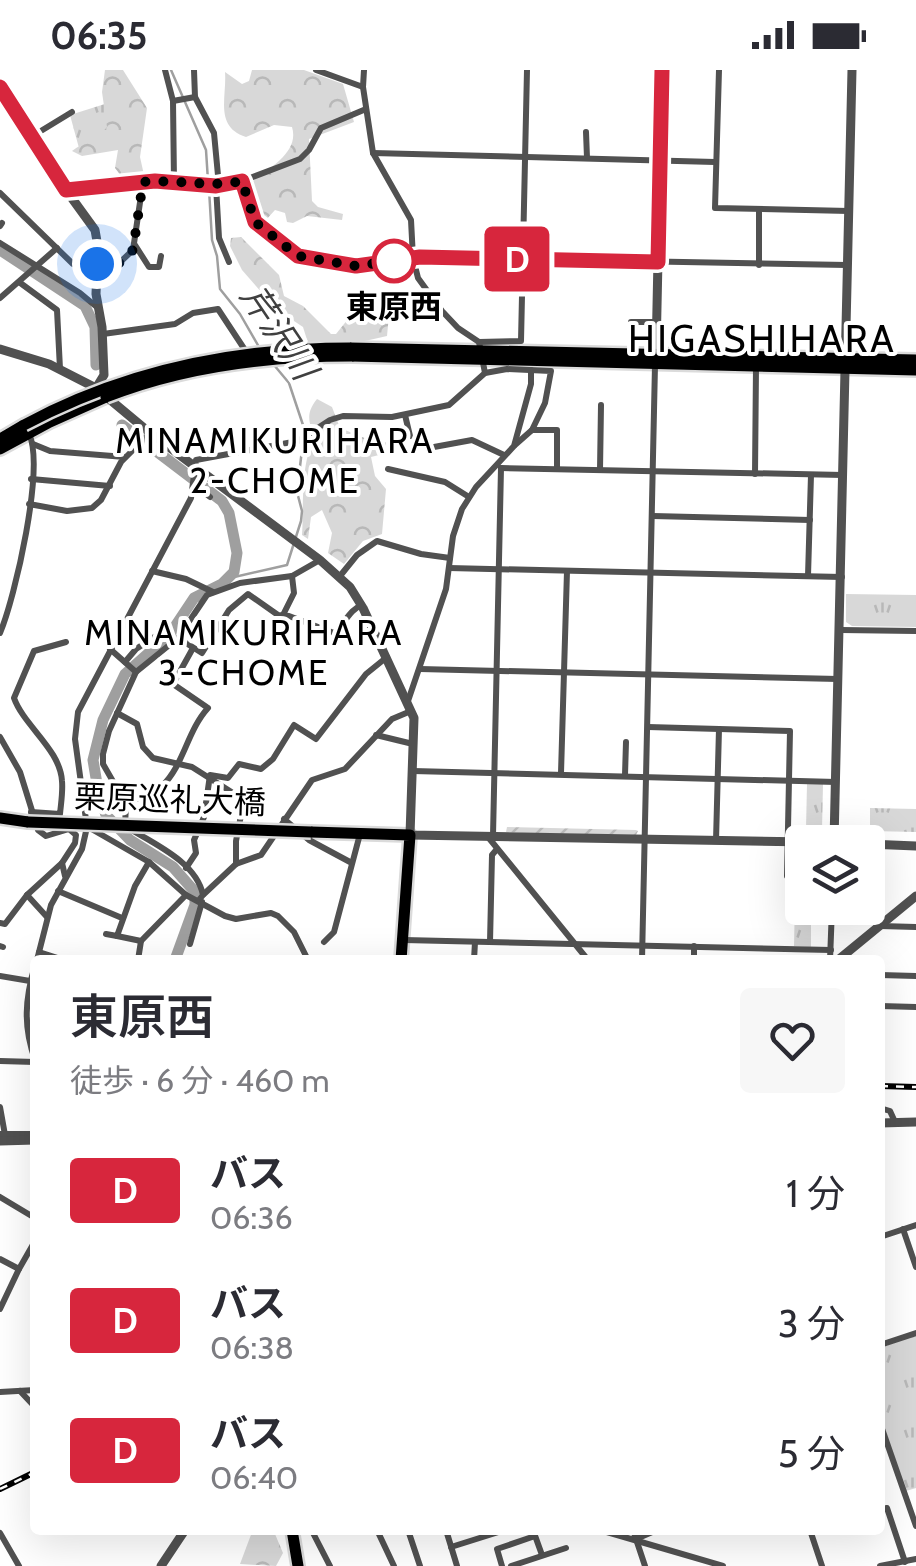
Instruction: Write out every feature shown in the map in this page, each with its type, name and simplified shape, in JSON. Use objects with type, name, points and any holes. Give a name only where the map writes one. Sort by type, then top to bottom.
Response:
[{"type":"main road","points":[[0,449],[115,394],[186,373],[251,361],[351,352],[844,363],[916,370]]},
{"type":"main road","points":[[656,360],[756,366],[916,360]]},
{"type":"main road","points":[[0,439],[30,433]]},
{"type":"main road","name":"栗原巡礼大橋","points":[[0,818],[410,834]]},
{"type":"main road","points":[[402,955],[410,834]]},
{"type":"main road","points":[[293,1535],[298,1566]]},
{"type":"street","points":[[165,70],[214,134],[213,186],[219,238],[229,262]]},
{"type":"street","points":[[174,182],[184,99],[194,70]]},
{"type":"street","points":[[316,70],[364,87]]},
{"type":"street","points":[[202,900],[236,864],[261,854],[312,780],[345,770],[392,719],[410,706],[446,590],[456,528],[469,496],[532,430],[545,403],[552,371],[531,370],[482,356],[421,284],[413,258],[411,220],[373,153],[364,70]]},
{"type":"street","points":[[38,955],[48,918],[65,876],[82,850],[87,827],[75,731],[82,701],[174,533],[196,478],[196,460],[280,447],[306,438],[330,420],[343,416],[405,415],[449,405],[482,356],[521,341],[527,70]]},
{"type":"street","points":[[642,955],[662,70]]},
{"type":"street","points":[[718,70],[715,208],[848,211]]},
{"type":"street","points":[[835,825],[852,70]]},
{"type":"street","points":[[0,87],[30,138],[95,230],[104,375],[96,388]]},
{"type":"street","points":[[66,190],[143,182],[213,186],[242,181],[300,159],[310,150],[321,128],[366,109]]},
{"type":"street","points":[[30,138],[72,112]]},
{"type":"street","points":[[586,132],[587,158]]},
{"type":"street","points":[[373,153],[715,162]]},
{"type":"street","points":[[242,181],[255,222],[298,256],[356,266],[413,258],[848,265]]},
{"type":"street","points":[[0,193],[76,267],[95,273],[120,264],[135,244],[143,182]]},
{"type":"street","points":[[759,265],[760,209]]},
{"type":"street","points":[[0,244],[98,308]]},
{"type":"street","points":[[135,244],[149,267],[159,267],[161,256]]},
{"type":"street","points":[[0,298],[57,248]]},
{"type":"street","points":[[19,282],[57,310],[60,369]]},
{"type":"street","points":[[103,334],[175,324],[194,314],[218,309],[246,350]]},
{"type":"street","points":[[631,322],[657,322]]},
{"type":"street","points":[[0,350],[60,369],[96,388],[146,438],[196,478],[296,542],[340,576],[362,604],[410,706],[414,744],[410,834],[785,842]]},
{"type":"street","points":[[755,474],[756,366]]},
{"type":"street","points":[[514,446],[531,384],[531,370]]},
{"type":"street","points":[[600,470],[602,405]]},
{"type":"street","points":[[405,415],[410,436]]},
{"type":"street","points":[[532,430],[557,430],[557,469]]},
{"type":"street","points":[[30,433],[50,451],[127,457]]},
{"type":"street","points":[[0,632],[21,568],[31,479],[30,433]]},
{"type":"street","points":[[29,504],[82,512],[102,500],[117,468],[146,438]]},
{"type":"street","points":[[434,448],[472,440],[504,455]]},
{"type":"street","points":[[498,466],[843,475]]},
{"type":"street","points":[[498,466],[495,773],[490,836],[584,955]]},
{"type":"street","points":[[388,470],[444,482],[469,496]]},
{"type":"street","points":[[808,576],[810,475]]},
{"type":"street","points":[[196,478],[210,497]]},
{"type":"street","points":[[31,479],[110,486]]},
{"type":"street","points":[[653,516],[810,520]]},
{"type":"street","points":[[340,576],[357,555],[377,541],[450,558]]},
{"type":"street","points":[[190,944],[202,900],[198,882],[186,868],[125,826],[126,804],[102,764],[106,738],[135,672],[178,638],[204,597],[267,577],[292,576],[320,560]]},
{"type":"street","points":[[449,568],[842,577]]},
{"type":"street","points":[[562,774],[566,571]]},
{"type":"street","points":[[152,572],[213,592]]},
{"type":"street","points":[[283,615],[294,594],[292,576]]},
{"type":"street","points":[[178,638],[202,653],[229,610],[248,594],[278,615],[334,633],[362,604]]},
{"type":"street","points":[[840,630],[916,631]]},
{"type":"street","points":[[125,662],[136,649],[162,632]]},
{"type":"street","points":[[29,817],[60,814],[62,778],[14,698],[34,651],[66,642]]},
{"type":"street","points":[[110,648],[135,672]]},
{"type":"street","points":[[126,804],[150,795],[168,780],[208,708],[173,684],[193,648]]},
{"type":"street","points":[[208,777],[228,778],[239,764],[261,769],[274,758],[294,725],[316,740],[366,674],[386,657]]},
{"type":"street","points":[[420,669],[839,679]]},
{"type":"street","points":[[117,713],[138,724],[144,747],[153,758],[192,767],[245,802],[236,840],[236,864]]},
{"type":"street","points":[[648,727],[790,730],[787,825]]},
{"type":"street","points":[[716,841],[719,729]]},
{"type":"street","points":[[376,735],[414,744]]},
{"type":"street","points":[[0,737],[20,772],[29,817],[42,834],[73,831],[76,843],[5,924],[0,922]]},
{"type":"street","points":[[626,742],[626,776]]},
{"type":"street","points":[[413,772],[836,782]]},
{"type":"street","points":[[186,868],[196,853],[194,840],[204,817],[208,777]]},
{"type":"street","points":[[284,819],[308,840],[350,862]]},
{"type":"street","points":[[87,827],[149,862],[187,895],[231,918],[271,913],[278,916],[294,932],[305,955]]},
{"type":"street","points":[[324,942],[334,932],[360,833]]},
{"type":"street","points":[[885,845],[916,846]]},
{"type":"street","points":[[490,942],[492,856],[497,848]]},
{"type":"street","points":[[64,859],[73,863]]},
{"type":"street","points":[[64,859],[65,876]]},
{"type":"street","points":[[117,936],[149,862]]},
{"type":"street","points":[[58,892],[122,918]]},
{"type":"street","points":[[27,895],[48,918]]},
{"type":"street","points":[[139,955],[141,941],[187,895]]},
{"type":"street","points":[[844,955],[916,896]]},
{"type":"street","points":[[830,955],[831,925]]},
{"type":"street","points":[[880,926],[916,927]]},
{"type":"street","points":[[106,934],[141,941]]},
{"type":"street","points":[[404,940],[830,950]]},
{"type":"street","points":[[474,955],[475,942]]},
{"type":"street","points":[[694,946],[694,955]]},
{"type":"street","points":[[885,975],[916,976]]},
{"type":"street","points":[[0,976],[30,981],[25,1008],[30,1031]]},
{"type":"street","points":[[885,1006],[916,1008]]},
{"type":"street","points":[[0,1061],[30,1061]]},
{"type":"street","points":[[0,1108],[2,1137],[30,1137]]},
{"type":"street","points":[[885,1109],[890,1110],[895,1122]]},
{"type":"street","points":[[885,1123],[916,1122]]},
{"type":"street","points":[[0,1197],[30,1215]]},
{"type":"street","points":[[885,1235],[916,1225]]},
{"type":"street","points":[[903,1230],[916,1267]]},
{"type":"street","points":[[0,1309],[30,1249]]},
{"type":"street","points":[[0,1259],[18,1269]]},
{"type":"street","points":[[885,1343],[916,1333]]},
{"type":"street","points":[[0,1392],[30,1390]]},
{"type":"street","points":[[20,1391],[30,1401]]},
{"type":"street","points":[[885,1436],[916,1526]]},
{"type":"street","points":[[885,1452],[890,1450]]},
{"type":"street","points":[[885,1509],[906,1562]]},
{"type":"street","points":[[0,1533],[19,1566]]},
{"type":"street","points":[[165,1565],[182,1535]]},
{"type":"street","points":[[314,1535],[330,1566]]},
{"type":"street","points":[[379,1535],[394,1566]]},
{"type":"street","points":[[410,1535],[420,1566]]},
{"type":"street","points":[[447,1535],[457,1566]]},
{"type":"street","points":[[451,1548],[490,1535]]},
{"type":"street","points":[[502,1566],[496,1549],[529,1535]]},
{"type":"street","points":[[535,1535],[542,1556]]},
{"type":"street","points":[[618,1535],[723,1566]]},
{"type":"street","points":[[634,1535],[645,1566]]},
{"type":"street","points":[[636,1540],[646,1535]]},
{"type":"street","points":[[812,1535],[822,1566]]},
{"type":"street","points":[[511,1566],[566,1548]]},
{"type":"street","points":[[880,1566],[916,1560]]},
{"type":"green space","points":[[105,70],[123,70],[147,108],[140,157],[144,175],[121,176],[115,168],[118,150],[82,156],[72,151],[107,127],[102,92]]},
{"type":"green space","points":[[252,70],[304,70],[343,84],[354,122],[309,139],[312,201],[318,207],[343,214],[342,220],[307,216],[293,223],[287,222],[285,213],[275,210],[265,221],[258,218],[249,184],[287,153],[293,136],[292,127],[274,125],[246,137],[230,126],[224,110],[225,72],[242,84],[249,81]]},
{"type":"green space","points":[[108,103],[115,129],[79,148],[70,115]]},
{"type":"green space","points":[[241,237],[279,275],[284,296],[303,306],[331,334],[336,334],[352,314],[378,306],[389,315],[387,336],[365,341],[308,343],[303,327],[276,309],[242,270],[230,246],[231,238]]},
{"type":"green space","points":[[317,399],[332,407],[340,428],[377,443],[391,442],[395,451],[371,457],[375,476],[386,489],[382,534],[363,541],[344,564],[328,553],[332,533],[322,510],[311,517],[308,539],[302,535],[305,472],[315,439],[310,414]]},
{"type":"green space","points":[[846,594],[916,595],[916,627],[852,626],[846,622]]},
{"type":"green space","points":[[807,784],[823,784],[822,825],[806,825]]},
{"type":"green space","points":[[870,808],[916,809],[916,832],[885,831],[885,825],[870,825]]},
{"type":"green space","points":[[507,827],[638,831],[636,835],[523,833],[506,832]]},
{"type":"green space","points":[[794,925],[811,925],[811,947],[794,946]]},
{"type":"green space","points":[[916,1335],[916,1488],[906,1491],[885,1430],[885,1346]]},
{"type":"green space","points":[[251,1535],[275,1535],[283,1553],[276,1566],[240,1564]]},
{"type":"waterway","name":"芹沢川","points":[[171,70],[206,150],[208,181]]},
{"type":"waterway","name":"芹沢川","points":[[209,189],[220,289],[259,347]]},
{"type":"waterway","points":[[0,250],[85,306],[95,327],[96,365]]},
{"type":"waterway","name":"芹沢川","points":[[274,365],[289,383],[306,434]]},
{"type":"waterway","points":[[122,425],[222,501],[229,513],[237,553],[234,572],[222,584],[194,598],[170,634],[125,674],[103,720],[93,760],[106,815],[130,840],[173,867],[195,892],[195,905],[177,955]]},
{"type":"waterway","name":"芹沢川","points":[[230,578],[287,565],[301,521],[297,492],[303,441]]},
{"type":"railway","points":[[885,1086],[916,1087]]},
{"type":"railway","points":[[0,1489],[30,1474]]},
{"type":"bus line","name":"D","points":[[0,87],[66,190],[155,181],[216,186],[242,181],[255,222],[298,256],[356,266],[420,257],[658,262],[662,70]]},
{"type":"place","name":"東原西","points":[[394,261]]},
{"type":"district","name":"HIGASHIHARA","points":[[762,338]]},
{"type":"district","name":"MINAMIKURIHARA 2-CHOME","points":[[275,460]]},
{"type":"district","name":"MINAMIKURIHARA 3-CHOME","points":[[244,652]]},
{"type":"route","points":[[97,264],[95,273],[109,270],[133,250],[143,182],[155,181],[216,186],[242,181],[255,222],[292,253],[356,266],[394,261]]}]
